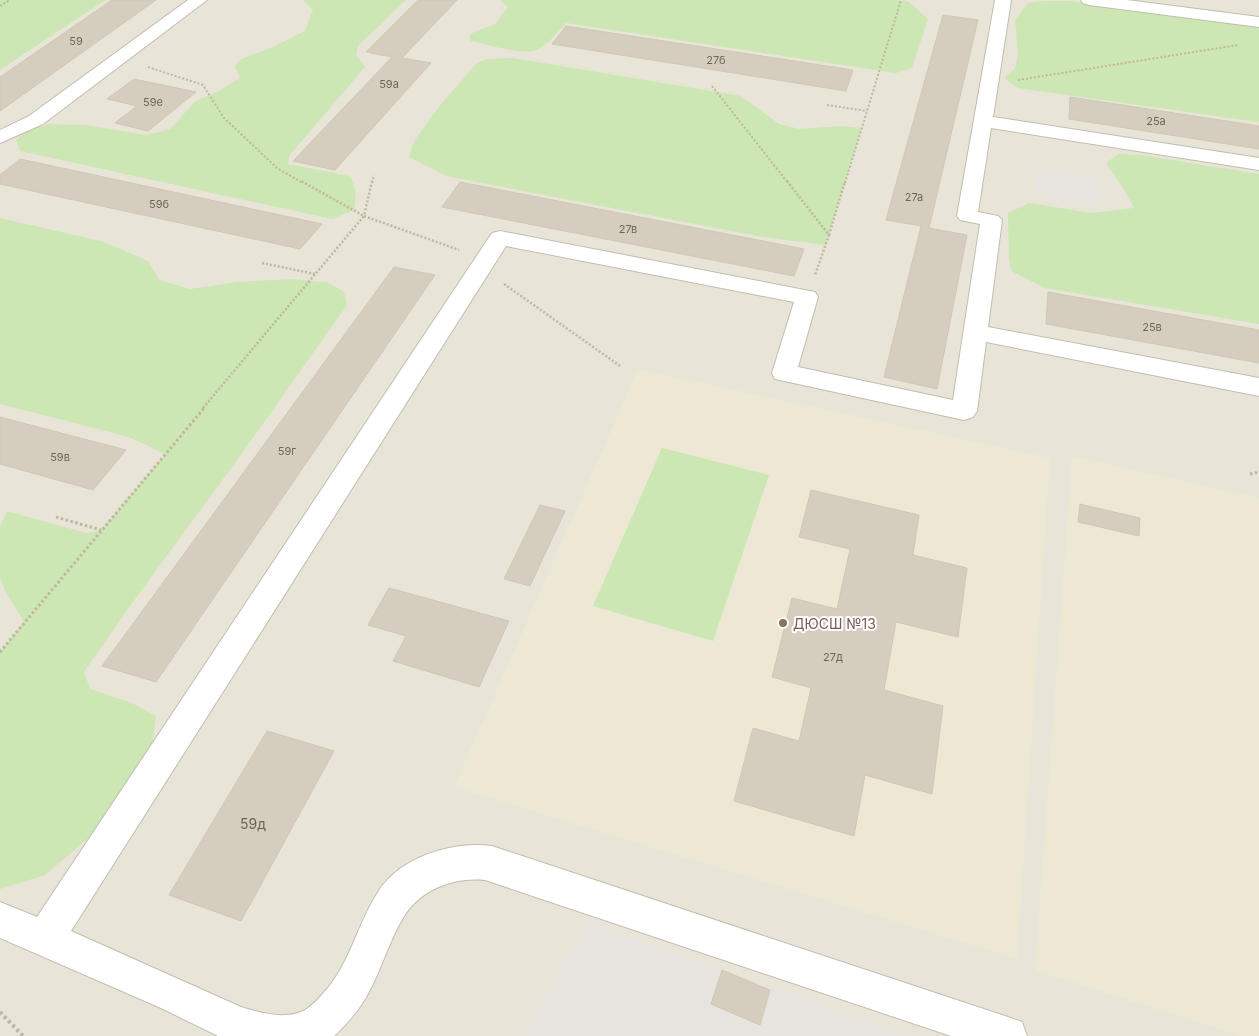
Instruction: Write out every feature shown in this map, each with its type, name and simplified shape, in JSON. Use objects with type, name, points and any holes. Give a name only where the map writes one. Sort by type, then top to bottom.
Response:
[{"type":"lane","points":[[0,138],[36,120],[199,0]]},
{"type":"lane","points":[[45,938],[500,238],[807,297],[784,374],[964,411],[991,220],[967,216],[1003,0]]},
{"type":"lane","points":[[1089,0],[1259,22]]},
{"type":"lane","points":[[983,121],[1259,164]]},
{"type":"lane","points":[[975,332],[1259,387]]},
{"type":"lane","points":[[0,920],[248,1028],[285,1034],[306,1030],[325,1019],[342,1003],[362,966],[391,904],[412,882],[438,868],[465,862],[492,862],[1008,1036]]},
{"type":"path","points":[[0,6],[10,0]]},
{"type":"path","points":[[807,297],[829,235],[900,0]]},
{"type":"path","points":[[989,85],[1107,64],[1241,44]]},
{"type":"path","points":[[120,58],[203,85],[224,118],[276,168],[364,216],[483,264],[620,366]]},
{"type":"path","points":[[712,86],[829,235]]},
{"type":"path","points":[[827,106],[867,111]]},
{"type":"path","points":[[0,652],[364,216],[374,176]]},
{"type":"path","points":[[262,263],[315,274]]},
{"type":"path","points":[[1250,474],[1259,472]]},
{"type":"path","points":[[56,517],[101,530]]},
{"type":"path","points":[[0,1012],[23,1036]]},
{"type":"shaded area","points":[[34,0],[1259,0],[1259,1036],[0,1036],[0,21]]},
{"type":"shaded area","points":[[1037,169],[1100,178],[1101,206],[1037,196]]},
{"type":"shaded area","name":"ДЮСШ №13","points":[[638,369],[1050,458],[1017,959],[454,787]]},
{"type":"shaded area","points":[[1072,456],[1259,498],[1259,1036],[1240,1036],[1035,970]]},
{"type":"shaded area","points":[[589,923],[909,1036],[522,1036]]},
{"type":"green space","points":[[0,0],[105,0],[0,70]]},
{"type":"green space","points":[[303,0],[406,0],[358,46],[356,55],[365,67],[289,156],[288,164],[349,176],[355,188],[354,210],[332,219],[20,151],[16,139],[25,132],[49,124],[85,125],[147,135],[170,129],[196,101],[219,91],[240,78],[235,66],[241,59],[273,47],[305,31],[313,10]]},
{"type":"green space","points":[[500,0],[895,0],[908,1],[928,19],[912,68],[896,73],[566,23],[547,43],[533,51],[511,50],[470,41],[470,34],[495,24],[508,7]]},
{"type":"green space","points":[[1071,1],[1259,25],[1259,122],[1018,88],[1004,78],[1015,69],[1018,55],[1015,20],[1028,3]]},
{"type":"green space","points":[[513,58],[741,96],[779,124],[799,129],[842,126],[862,128],[825,245],[763,237],[446,176],[409,157],[414,141],[442,103],[476,64],[487,59]]},
{"type":"green space","points":[[1118,154],[1141,155],[1259,174],[1259,324],[1045,288],[1011,271],[1008,213],[1029,203],[1091,213],[1134,208],[1124,189],[1106,163]]},
{"type":"green space","points":[[0,218],[104,242],[148,261],[159,280],[190,289],[237,282],[293,279],[329,283],[344,292],[347,305],[84,672],[90,689],[132,703],[156,716],[152,744],[99,829],[45,875],[0,889],[0,652],[24,622],[0,579],[0,527],[7,511],[86,533],[101,530],[165,454],[129,437],[0,404]]},
{"type":"green space","points":[[662,448],[769,475],[713,641],[593,606]]},
{"type":"building","points":[[112,0],[156,0],[0,111],[0,77]]},
{"type":"building","points":[[418,0],[457,0],[402,58],[431,63],[335,170],[293,161],[392,57],[366,52]]},
{"type":"building","points":[[943,15],[978,20],[929,228],[967,235],[937,389],[884,377],[921,226],[886,220]]},
{"type":"building","points":[[566,26],[853,70],[846,91],[552,44]]},
{"type":"building","points":[[134,79],[196,92],[148,131],[115,123],[137,106],[107,99]]},
{"type":"building","points":[[1070,97],[1259,126],[1259,149],[1069,119]]},
{"type":"building","points":[[20,159],[322,224],[300,249],[0,184],[0,175]]},
{"type":"building","points":[[460,182],[804,249],[794,276],[442,207]]},
{"type":"building","points":[[394,267],[435,275],[156,682],[102,666]]},
{"type":"building","points":[[1048,292],[1259,330],[1259,363],[1046,324]]},
{"type":"building","points":[[0,417],[126,450],[93,490],[0,464]]},
{"type":"building","points":[[811,490],[919,515],[913,555],[967,568],[958,637],[896,622],[884,690],[943,706],[932,794],[865,775],[854,836],[734,801],[753,728],[799,741],[811,688],[772,677],[792,598],[837,609],[850,549],[799,537]]},
{"type":"building","points":[[1080,504],[1140,518],[1139,536],[1078,522]]},
{"type":"building","points":[[540,505],[565,511],[530,586],[504,579]]},
{"type":"building","points":[[389,588],[509,621],[479,687],[393,661],[406,636],[368,625]]},
{"type":"building","points":[[267,731],[334,751],[241,921],[169,895]]},
{"type":"building","points":[[722,970],[770,990],[760,1025],[711,1004]]},
{"type":"place","name":"ДЮСШ №13","points":[[783,623]]}]
